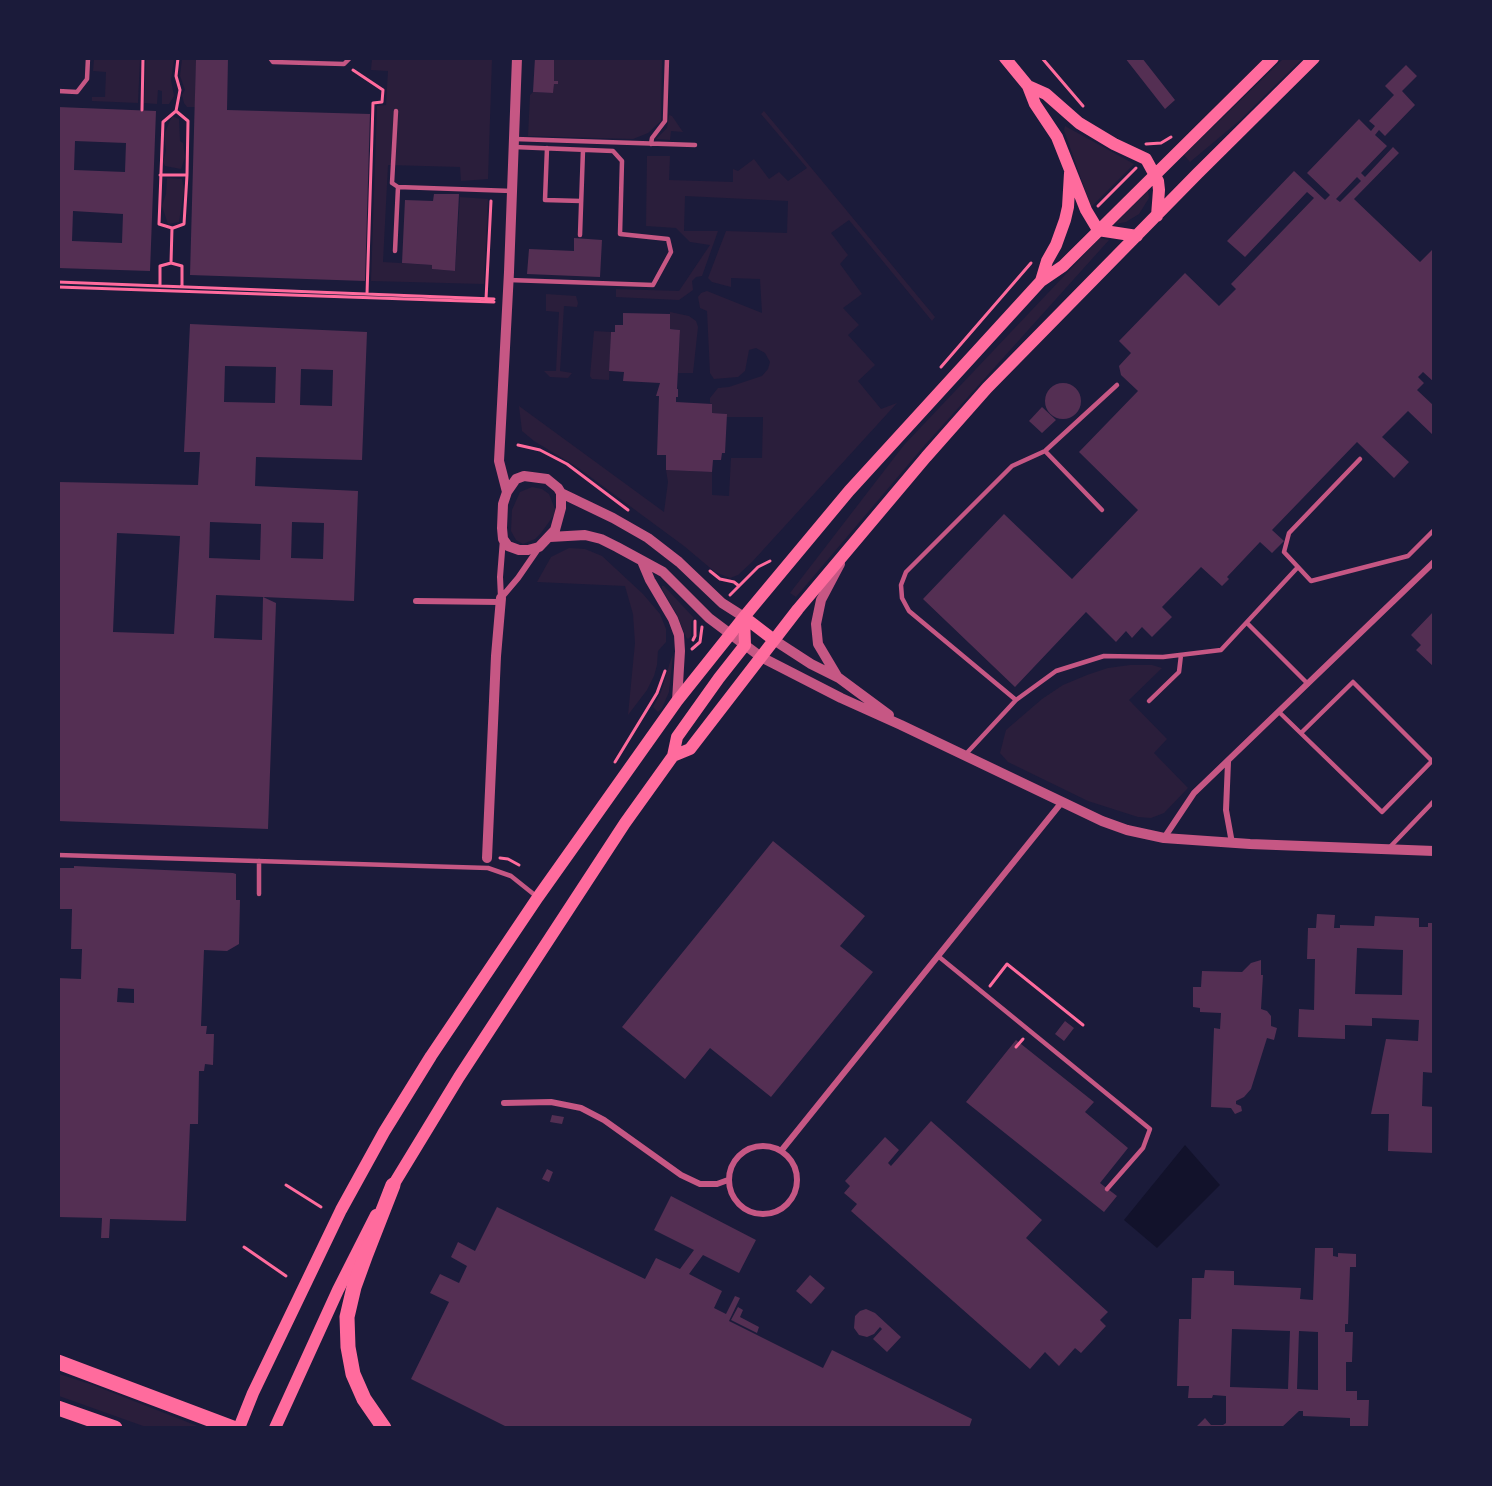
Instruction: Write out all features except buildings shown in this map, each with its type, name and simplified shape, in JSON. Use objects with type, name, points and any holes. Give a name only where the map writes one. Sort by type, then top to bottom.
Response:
[{"type":"highway","points":[[384,1428],[364,1399],[353,1374],[348,1347],[347,1317],[354,1287],[393,1185]]},
{"type":"highway","points":[[58,1362],[233,1428]]},
{"type":"highway","points":[[58,1408],[115,1428]]},
{"type":"main road","points":[[1005,58],[1028,86],[1035,104],[1057,136],[1086,210],[1098,230]]},
{"type":"main road","points":[[239,1428],[253,1393],[340,1210],[384,1132],[431,1056],[538,897],[677,701],[730,633],[849,491],[1041,281],[1063,266],[1273,58]]},
{"type":"main road","points":[[673,756],[690,748],[774,640],[926,457],[987,388],[1314,58]]},
{"type":"main road","points":[[1028,86],[1046,94],[1078,123],[1146,159],[1155,174],[1159,190],[1157,216]]},
{"type":"main road","points":[[1041,281],[1065,220],[1070,172]]},
{"type":"main road","points":[[1098,230],[1137,236]]},
{"type":"main road","points":[[744,616],[774,640]]},
{"type":"main road","points":[[274,1428],[366,1231],[459,1077],[625,823],[673,756],[677,737],[745,645],[744,616]]},
{"type":"street","points":[[507,492],[499,461],[509,280],[517,58]]},
{"type":"street","points":[[487,858],[503,539],[502,518],[507,492],[516,478],[524,476],[547,479],[561,494],[561,508],[555,530],[539,547],[500,600]]},
{"type":"street","points":[[561,494],[613,518],[648,538],[679,562],[722,603],[744,616]]},
{"type":"street","points":[[549,537],[585,535],[601,539],[663,572],[709,618],[761,657],[841,698],[901,724],[1111,824],[1164,838],[1434,851]]},
{"type":"street","points":[[503,539],[508,546],[519,550],[539,547]]},
{"type":"street","points":[[839,678],[818,644],[816,624],[821,600],[845,555]]},
{"type":"street","points":[[642,561],[679,635],[677,701]]},
{"type":"street","points":[[1164,838],[1194,793],[1434,562]]},
{"type":"street","points":[[416,601],[500,600]]},
{"type":"street","points":[[774,640],[811,664],[839,678],[901,724]]},
{"type":"street","points":[[1228,762],[1226,810],[1232,843]]},
{"type":"street","points":[[781,1151],[1062,802]]},
{"type":"street","points":[[504,1103],[551,1101],[580,1108],[604,1120],[681,1175],[700,1184],[717,1184],[728,1180]]},
{"type":"street","points":[[761,1146],[781,1151],[790,1159],[797,1181],[788,1203],[767,1214],[745,1209],[730,1191],[728,1180],[735,1160],[751,1148],[761,1146]]},
{"type":"lane","points":[[58,91],[77,92],[87,79],[88,58]]},
{"type":"lane","points":[[270,58],[273,62],[344,64],[350,58]]},
{"type":"lane","points":[[651,144],[652,138],[665,121],[667,58]]},
{"type":"lane","points":[[396,111],[392,183],[398,188],[512,191]]},
{"type":"lane","points":[[514,143],[695,145]]},
{"type":"lane","points":[[509,280],[653,285],[671,252],[668,239],[620,234],[622,161],[613,151],[547,148],[514,143]]},
{"type":"lane","points":[[547,148],[545,200],[581,201]]},
{"type":"lane","points":[[580,235],[583,150]]},
{"type":"lane","points":[[395,251],[398,188]]},
{"type":"lane","points":[[1016,700],[914,616],[902,598],[902,585],[906,572],[1012,466],[1045,451],[1117,385]]},
{"type":"lane","points":[[1045,451],[1101,510]]},
{"type":"lane","points":[[1360,459],[1289,533],[1284,552],[1311,581],[1408,556],[1434,530]]},
{"type":"lane","points":[[965,755],[1016,700],[1056,671],[1104,656],[1163,657],[1221,650],[1298,567]]},
{"type":"lane","points":[[1248,623],[1308,684]]},
{"type":"lane","points":[[1149,701],[1179,672],[1181,655]]},
{"type":"lane","points":[[1279,712],[1383,812],[1432,761],[1353,682],[1301,733]]},
{"type":"lane","points":[[1388,849],[1434,801]]},
{"type":"lane","points":[[58,855],[488,868],[512,876],[538,897]]},
{"type":"lane","points":[[259,894],[260,861]]},
{"type":"lane","points":[[938,956],[1150,1129],[1143,1148],[1107,1189]]},
{"type":"path","points":[[142,110],[144,58]]},
{"type":"path","points":[[172,230],[159,224],[160,175],[163,122],[176,111],[180,90],[176,76],[178,58]]},
{"type":"path","points":[[1042,58],[1085,108]]},
{"type":"path","points":[[344,64],[383,90],[382,102],[373,103],[367,294]]},
{"type":"path","points":[[172,230],[184,224],[187,175],[188,121],[176,111]]},
{"type":"path","points":[[1140,143],[1161,143],[1177,133]]},
{"type":"path","points":[[1095,208],[1137,166]]},
{"type":"path","points":[[160,175],[187,175]]},
{"type":"path","points":[[486,299],[491,201]]},
{"type":"path","points":[[171,263],[172,230]]},
{"type":"path","points":[[160,285],[160,266],[171,263],[182,266],[182,286]]},
{"type":"path","points":[[58,282],[508,299]]},
{"type":"path","points":[[58,286],[508,299]]},
{"type":"path","points":[[740,586],[758,567]]},
{"type":"path","points":[[686,652],[699,642],[702,625]]},
{"type":"path","points":[[613,766],[657,693],[666,662]]},
{"type":"path","points":[[990,986],[1007,964],[1083,1025]]},
{"type":"path","points":[[286,1185],[321,1207]]},
{"type":"path","points":[[244,1247],[286,1276]]},
{"type":"shaded area","points":[[94,59],[140,59],[138,103],[92,101],[92,97],[105,97],[106,72],[93,71]]},
{"type":"shaded area","points":[[146,59],[174,59],[171,80],[174,96],[169,104],[162,104],[162,91],[158,90],[157,104],[144,103]]},
{"type":"shaded area","points":[[182,59],[196,59],[195,107],[187,107],[184,103],[182,95],[185,90],[180,76]]},
{"type":"shaded area","points":[[372,59],[492,59],[488,179],[461,181],[460,167],[388,165],[383,262],[432,265],[432,269],[455,271],[460,197],[488,199],[484,284],[371,281],[377,106],[386,105],[388,71],[371,70]]},
{"type":"shaded area","points":[[554,59],[662,59],[661,121],[648,133],[633,139],[528,136],[530,95],[533,92],[553,93]]},
{"type":"shaded area","points":[[1283,59],[1302,59],[1239,121],[1190,162],[1184,155]]},
{"type":"shaded area","points":[[764,111],[935,317],[932,321],[849,220],[831,233],[848,255],[840,264],[862,294],[843,308],[859,325],[848,335],[875,365],[858,381],[881,409],[897,403],[752,562],[738,575],[730,578],[715,572],[684,546],[577,467],[534,441],[522,431],[519,406],[664,512],[668,482],[666,470],[712,472],[712,495],[729,496],[731,458],[762,458],[763,417],[726,417],[726,414],[712,413],[710,398],[718,388],[729,387],[762,376],[770,362],[765,353],[756,348],[749,350],[745,371],[738,377],[714,379],[710,373],[707,311],[700,308],[698,297],[707,291],[762,313],[760,279],[731,278],[731,287],[712,282],[708,278],[726,231],[787,233],[788,201],[685,196],[684,231],[718,231],[702,276],[692,281],[693,290],[679,300],[616,297],[616,289],[679,291],[710,245],[690,242],[676,228],[646,226],[647,156],[670,156],[669,180],[733,182],[733,169],[738,171],[754,159],[769,179],[779,172],[788,181],[807,168],[761,114]]},
{"type":"shaded area","points":[[669,115],[683,132],[671,131],[670,140],[656,139],[667,128]]},
{"type":"shaded area","points":[[172,116],[179,119],[180,141],[183,143],[185,157],[181,169],[165,166],[163,162],[166,151],[164,135]]},
{"type":"shaded area","points":[[1065,126],[1134,164],[1091,207],[1064,130]]},
{"type":"shaded area","points":[[167,178],[182,179],[184,190],[179,222],[168,224],[162,206],[166,194]]},
{"type":"shaded area","points":[[1148,190],[1149,198],[1139,214],[1126,222],[1115,224]]},
{"type":"shaded area","points":[[1100,238],[1109,240],[924,446],[796,597],[790,593],[904,445]]},
{"type":"shaded area","points":[[546,294],[576,296],[578,303],[577,307],[564,306],[560,371],[572,373],[568,378],[550,377],[544,371],[556,371],[559,312],[546,311]]},
{"type":"shaded area","points":[[670,312],[689,316],[696,321],[698,327],[693,373],[678,373],[680,330],[670,329]]},
{"type":"shaded area","points":[[594,331],[611,332],[609,380],[592,379],[590,376]]},
{"type":"shaded area","points":[[532,487],[542,489],[549,494],[555,509],[554,515],[541,533],[535,539],[523,544],[516,540],[511,531],[512,510],[520,492]]},
{"type":"shaded area","points":[[569,548],[585,549],[602,556],[643,594],[660,614],[666,629],[666,642],[658,651],[654,676],[647,690],[628,715],[635,643],[633,614],[625,586],[537,582],[551,557]]},
{"type":"shaded area","points":[[662,586],[694,618],[691,622],[691,636],[688,639],[662,589]]},
{"type":"shaded area","points":[[673,655],[669,692],[658,712],[653,707],[661,692]]},
{"type":"shaded area","points":[[1152,665],[1162,668],[1129,700],[1167,739],[1154,753],[1188,788],[1164,813],[1151,818],[1138,817],[1088,801],[1008,762],[1000,753],[1006,730],[1042,699],[1063,685],[1087,675],[1108,668]]},
{"type":"shaded area","points":[[1185,1145],[1220,1185],[1157,1248],[1124,1220]]},
{"type":"shaded area","points":[[59,1374],[200,1427],[146,1427],[59,1396]]}]
